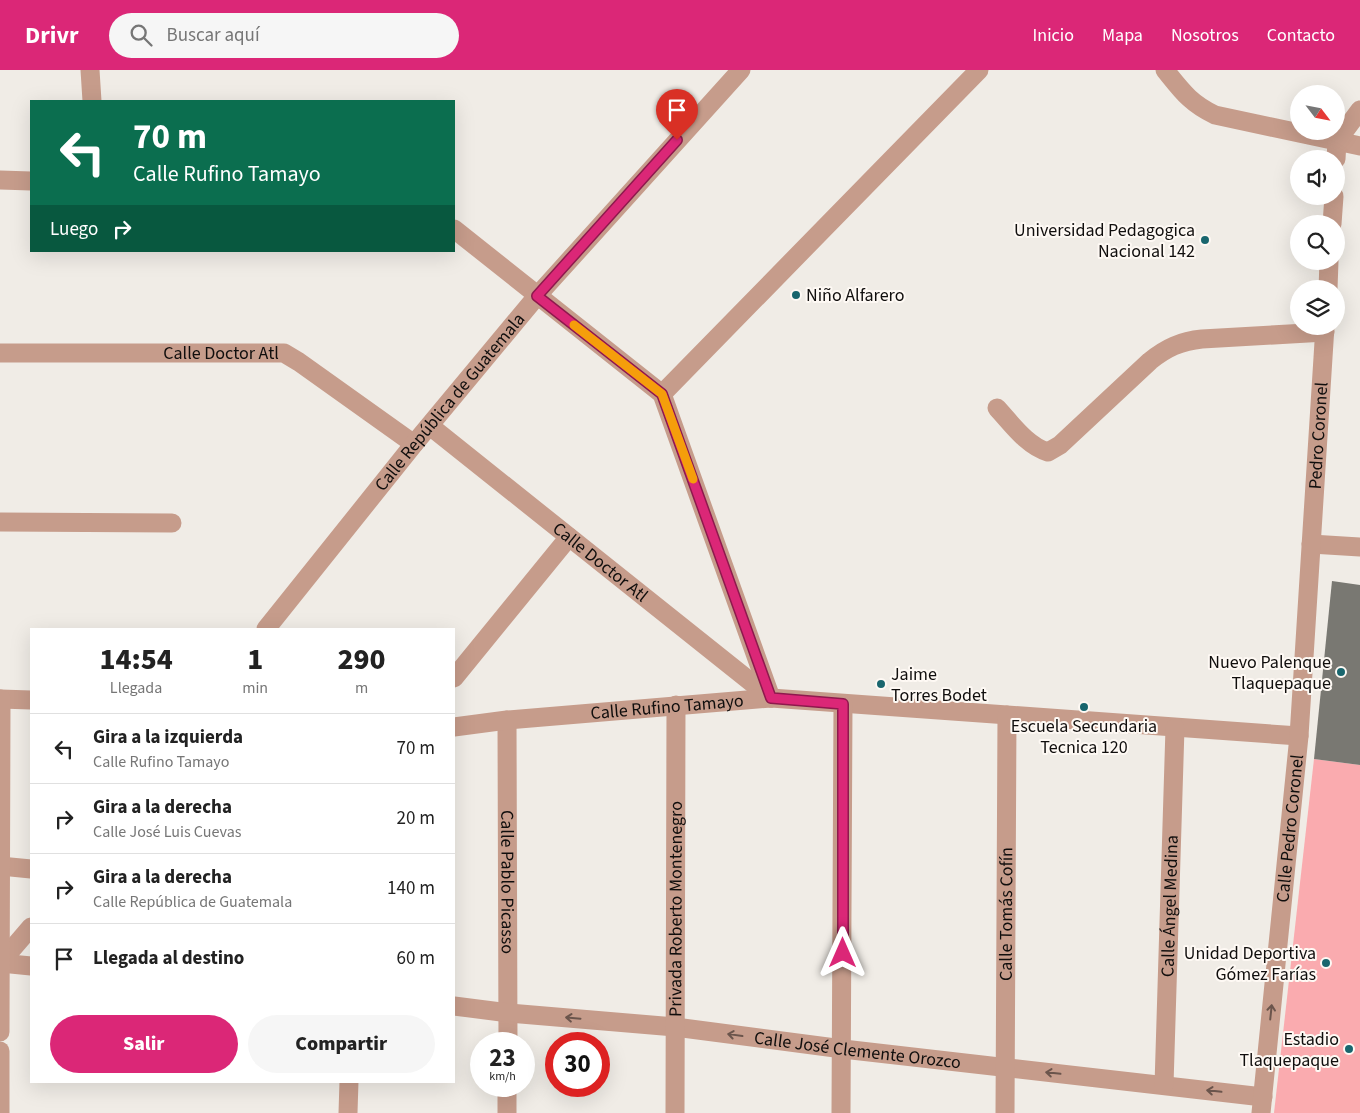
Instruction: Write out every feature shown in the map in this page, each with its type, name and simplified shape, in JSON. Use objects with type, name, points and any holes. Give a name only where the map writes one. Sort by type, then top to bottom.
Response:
[{"type":"street","points":[[90,70],[92,100]]},
{"type":"street","name":"Calle República de Guatemala","points":[[267,628],[414,444],[537,296],[741,70]]},
{"type":"street","points":[[662,394],[979,70]]},
{"type":"street","points":[[1165,70],[1188,98],[1199,107],[1215,115],[1337,150],[1360,146]]},
{"type":"street","points":[[1337,150],[1360,110]]},
{"type":"street","points":[[0,180],[30,181]]},
{"type":"street","points":[[455,230],[662,394],[771,698]]},
{"type":"street","points":[[997,408],[1032,444],[1048,452],[1060,445],[1150,361],[1179,343],[1202,339],[1290,332]]},
{"type":"street","name":"Pedro Coronel","points":[[1311,544],[1325,335]]},
{"type":"street","name":"Calle Doctor Atl","points":[[0,353],[284,353],[414,444]]},
{"type":"street","name":"Calle Doctor Atl","points":[[430,426],[771,698]]},
{"type":"street","points":[[0,522],[172,523]]},
{"type":"street","points":[[455,677],[569,536]]},
{"type":"street","points":[[1311,544],[1360,547]]},
{"type":"street","name":"Calle Pedro Coronel","points":[[1262,1105],[1299,736],[1311,544]]},
{"type":"street","name":"Calle Rufino Tamayo","points":[[455,727],[507,720],[771,698],[1299,736]]},
{"type":"street","points":[[0,1032],[1,699],[30,700]]},
{"type":"street","points":[[841,1113],[843,1049],[843,704]]},
{"type":"street","name":"Privada Roberto Montenegro","points":[[675,1113],[676,705]]},
{"type":"street","name":"Calle Tomás Cofín","points":[[1005,1113],[1007,715]]},
{"type":"street","name":"Calle Pablo Picasso","points":[[507,720],[508,1032]]},
{"type":"street","name":"Calle Ángel Medina","points":[[1164,1085],[1175,728]]},
{"type":"street","points":[[0,866],[30,869]]},
{"type":"street","points":[[0,963],[30,929]]},
{"type":"street","points":[[0,963],[30,966]]},
{"type":"street","name":"Calle José Clemente Orozco","points":[[455,1006],[509,1013],[675,1027],[843,1049],[1164,1085],[1262,1105]]},
{"type":"street","points":[[0,1051],[0,1113]]},
{"type":"street","points":[[348,1113],[349,1083]]},
{"type":"street","points":[[507,1097],[507,1113]]},
{"type":"shaded area","name":"Unidad Deportiva Gómez Farías","points":[[1314,759],[1360,765],[1360,1113],[1274,1113]]},
{"type":"building","name":"Nuevo Palenque Tlaquepaque","points":[[1332,581],[1360,585],[1360,765],[1314,759]]},
{"type":"slow traffic","points":[[574,325],[662,394],[693,479]]},
{"type":"place","name":"Universidad Pedagogica Nacional 142","points":[[1205,240]]},
{"type":"place","name":"Niño Alfarero","points":[[796,295]]},
{"type":"place","name":"Nuevo Palenque Tlaquepaque","points":[[1341,672]]},
{"type":"place","name":"Jaime Torres Bodet","points":[[881,684]]},
{"type":"place","name":"Escuela Secundaria Tecnica 120","points":[[1084,707]]},
{"type":"place","name":"Unidad Deportiva Gómez Farías","points":[[1326,963]]},
{"type":"place","name":"Estadio Tlaquepaque","points":[[1349,1049]]},
{"type":"route","points":[[677,140],[537,296],[662,394],[771,698],[843,704],[843,953]]}]
